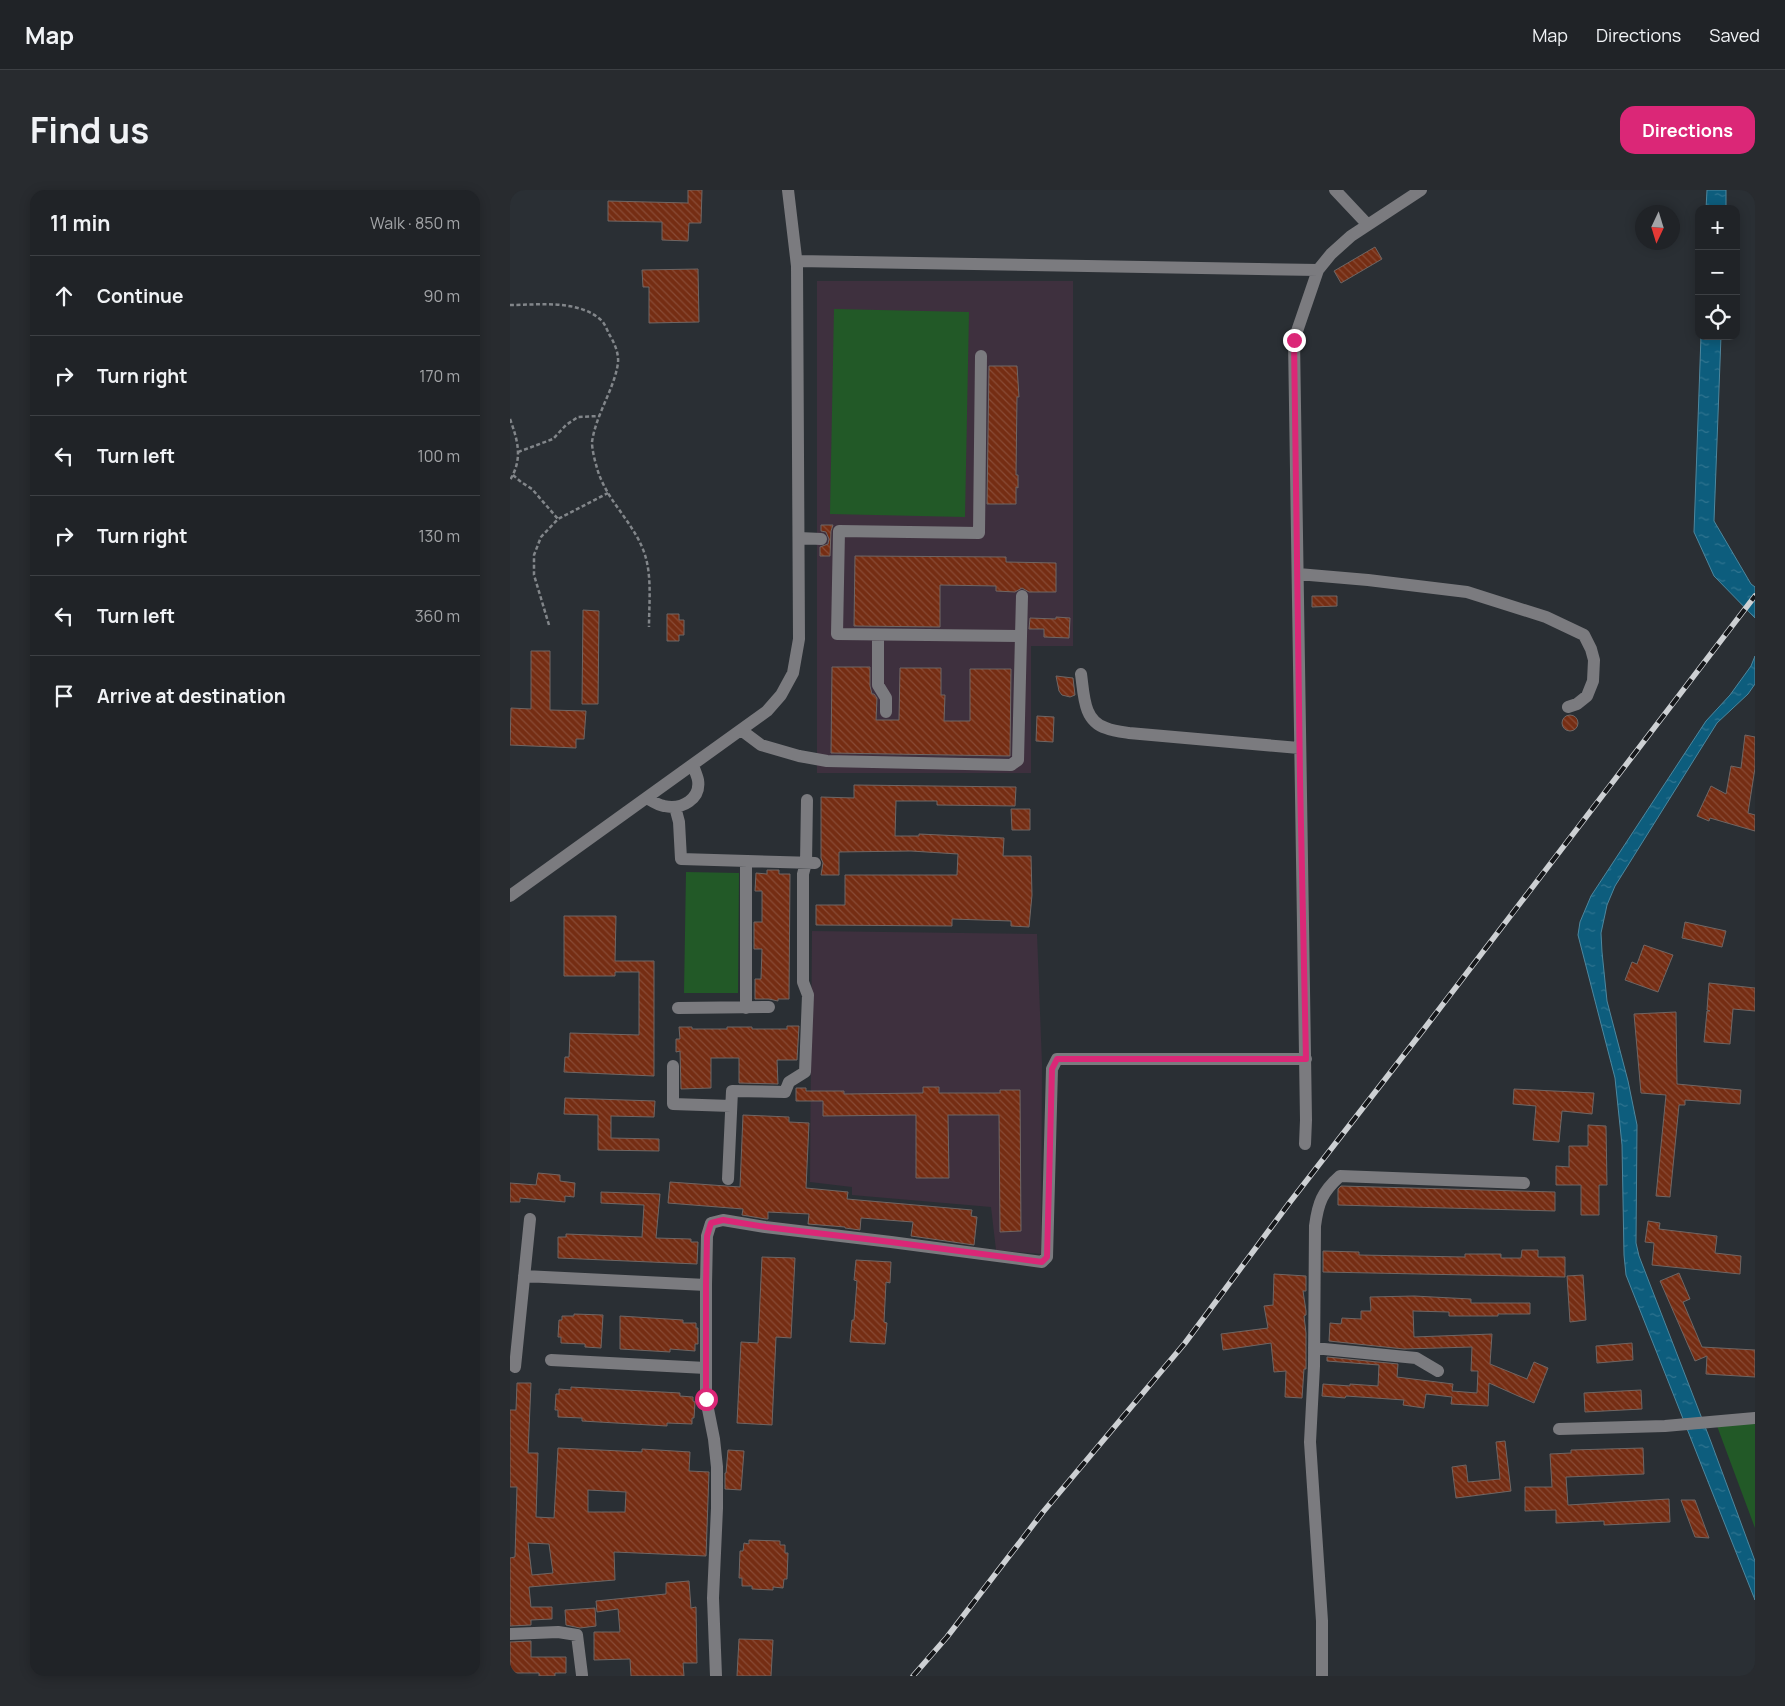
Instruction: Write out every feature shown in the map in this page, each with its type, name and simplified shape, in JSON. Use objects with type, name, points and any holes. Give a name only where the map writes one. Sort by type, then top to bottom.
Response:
[{"type":"street","points":[[510,896],[767,711],[781,695],[793,673],[799,639],[797,261],[788,190]]},
{"type":"street","points":[[1335,190],[1368,225]]},
{"type":"street","points":[[1305,1144],[1306,1059],[1299,748],[1294,340],[1318,270],[1331,254],[1351,236],[1421,190]]},
{"type":"street","points":[[797,261],[1318,270]]},
{"type":"street","points":[[981,356],[979,533],[838,531],[831,539],[837,634],[878,636],[1021,636]]},
{"type":"street","points":[[798,538],[831,539]]},
{"type":"street","points":[[1298,574],[1467,592],[1546,617],[1584,635],[1592,649],[1594,660],[1593,681],[1587,696],[1577,704],[1568,707]]},
{"type":"street","points":[[741,730],[761,745],[799,756],[827,761],[1011,765],[1018,760],[1022,596]]},
{"type":"street","points":[[878,636],[878,685],[886,698],[886,712]]},
{"type":"street","points":[[1081,674],[1088,712],[1094,722],[1105,728],[1129,733],[1299,748]]},
{"type":"street","points":[[647,798],[662,806],[675,808],[691,801],[697,792],[698,781],[693,765]]},
{"type":"street","points":[[728,1179],[732,1092],[785,1092],[789,1082],[805,1072],[808,995],[803,982],[803,874],[811,863],[807,800]]},
{"type":"street","points":[[675,808],[679,822],[681,859],[811,863]]},
{"type":"street","points":[[746,861],[746,1008]]},
{"type":"street","points":[[678,1008],[769,1007]]},
{"type":"street","points":[[716,1676],[713,1598],[717,1467],[714,1439],[706,1399],[707,1236],[711,1223],[723,1220],[1042,1262],[1047,1257],[1052,1069],[1057,1059],[1306,1059]]},
{"type":"street","points":[[673,1066],[673,1104],[731,1106]]},
{"type":"street","points":[[1322,1676],[1322,1620],[1310,1442],[1314,1348],[1315,1226],[1317,1210],[1326,1188],[1340,1176],[1524,1183]]},
{"type":"street","points":[[515,1367],[530,1219]]},
{"type":"street","points":[[524,1276],[706,1285]]},
{"type":"street","points":[[1314,1348],[1416,1358],[1438,1371]]},
{"type":"street","points":[[551,1360],[706,1368]]},
{"type":"street","points":[[1559,1429],[1682,1424],[1755,1418]]},
{"type":"street","points":[[510,1634],[558,1632],[577,1635],[582,1675]]},
{"type":"path","points":[[510,305],[560,305],[583,309],[602,321],[614,342],[618,362],[599,416],[592,444],[598,470],[608,494],[634,533],[645,555],[648,577],[649,627]]},
{"type":"path","points":[[518,452],[553,439],[566,425],[578,416],[599,416]]},
{"type":"path","points":[[510,419],[517,440],[518,452],[510,480]]},
{"type":"path","points":[[513,474],[532,489],[558,519]]},
{"type":"path","points":[[549,625],[534,575],[534,555],[541,538],[558,519],[608,494]]},
{"type":"shaded area","points":[[817,281],[1073,281],[1073,646],[1031,646],[1031,773],[817,773]]},
{"type":"shaded area","points":[[812,931],[1037,934],[1042,1064],[1041,1254],[996,1250],[991,1207],[852,1195],[852,1187],[810,1182]]},
{"type":"green space","points":[[834,309],[969,312],[965,517],[830,514]]},
{"type":"green space","points":[[686,872],[739,873],[738,993],[684,993]]},
{"type":"green space","points":[[1755,1422],[1755,1528],[1717,1426]]},
{"type":"water","points":[[1707,190],[1726,190],[1726,205],[1706,205]]},
{"type":"water","points":[[1701,340],[1721,340],[1714,521],[1751,584],[1755,587],[1755,618],[1714,576],[1694,532]]},
{"type":"water","points":[[1755,656],[1755,684],[1748,694],[1717,723],[1615,886],[1607,905],[1601,933],[1607,1001],[1628,1081],[1637,1125],[1636,1243],[1639,1256],[1755,1561],[1755,1600],[1626,1275],[1622,1145],[1615,1078],[1578,935],[1580,922],[1591,896],[1706,721],[1730,695],[1751,666]]},
{"type":"building","points":[[688,190],[702,190],[701,223],[689,223],[688,241],[662,240],[662,222],[608,221],[608,201],[688,203]]},
{"type":"building","points":[[1375,247],[1382,259],[1341,283],[1334,271]]},
{"type":"building","points":[[698,269],[699,322],[649,323],[649,287],[643,287],[642,270]]},
{"type":"building","points":[[989,366],[1017,366],[1019,397],[1017,397],[1016,475],[1018,475],[1018,488],[1016,487],[1016,504],[987,504]]},
{"type":"building","points":[[821,525],[833,525],[830,556],[820,556],[820,547],[828,544],[829,539],[826,532],[821,531]]},
{"type":"building","points":[[855,556],[1006,557],[1006,562],[1056,563],[1056,592],[1029,592],[1022,588],[1015,592],[996,591],[996,586],[940,585],[940,627],[854,626]]},
{"type":"building","points":[[1312,596],[1337,596],[1337,606],[1312,607]]},
{"type":"building","points":[[583,610],[599,611],[598,704],[582,704]]},
{"type":"building","points":[[667,614],[679,614],[679,620],[684,620],[684,635],[679,635],[679,641],[667,641]]},
{"type":"building","points":[[1056,617],[1070,618],[1069,638],[1044,637],[1044,629],[1029,629],[1030,618],[1056,619]]},
{"type":"building","points":[[531,651],[550,651],[550,710],[586,711],[584,739],[576,739],[576,748],[510,745],[511,708],[531,709]]},
{"type":"building","points":[[832,667],[870,667],[870,686],[872,694],[877,698],[876,720],[899,720],[900,668],[941,668],[941,695],[945,695],[944,721],[970,721],[970,669],[1011,669],[1010,756],[831,753]]},
{"type":"building","points":[[1056,676],[1073,678],[1075,695],[1070,697],[1062,695],[1059,691]]},
{"type":"building","points":[[1570,715],[1578,723],[1570,731],[1562,723]]},
{"type":"building","points":[[1037,716],[1054,717],[1053,742],[1036,741]]},
{"type":"building","points":[[1745,735],[1755,737],[1755,768],[1748,813],[1755,815],[1755,831],[1710,818],[1709,821],[1697,816],[1711,786],[1726,794],[1731,766],[1741,768]]},
{"type":"building","points":[[854,785],[1016,787],[1015,806],[937,805],[937,801],[896,801],[895,836],[919,836],[919,834],[1004,838],[1003,856],[1031,856],[1032,895],[1029,927],[1011,926],[1011,921],[952,919],[952,926],[816,925],[816,905],[845,905],[845,875],[957,875],[958,854],[911,851],[839,852],[839,875],[821,875],[823,863],[821,858],[821,797],[854,798]]},
{"type":"building","points":[[1011,809],[1030,809],[1030,830],[1012,830]]},
{"type":"building","points":[[767,870],[779,870],[779,874],[790,874],[789,999],[778,999],[778,1001],[755,999],[755,979],[761,979],[762,949],[754,949],[754,922],[762,922],[762,891],[755,891],[756,873],[767,874]]},
{"type":"building","points":[[564,916],[616,916],[615,961],[654,961],[654,1076],[564,1072],[565,1057],[569,1057],[570,1033],[639,1035],[639,972],[615,972],[615,976],[564,976]]},
{"type":"building","points":[[1685,922],[1726,931],[1722,947],[1682,938]]},
{"type":"building","points":[[1644,945],[1673,955],[1658,992],[1625,980],[1632,962],[1637,964]]},
{"type":"building","points":[[1709,983],[1755,988],[1755,1011],[1733,1009],[1730,1044],[1704,1042],[1707,1011],[1710,1011],[1707,1010]]},
{"type":"building","points":[[1676,1012],[1677,1084],[1741,1090],[1740,1104],[1685,1100],[1685,1105],[1679,1105],[1670,1197],[1656,1196],[1666,1095],[1641,1093],[1634,1014]]},
{"type":"building","points":[[787,1026],[799,1026],[797,1060],[777,1060],[778,1084],[739,1083],[739,1058],[711,1058],[711,1088],[681,1089],[680,1051],[676,1052],[676,1039],[680,1039],[679,1027],[692,1027],[692,1029],[752,1027],[752,1029],[787,1029]]},
{"type":"building","points":[[923,1087],[939,1087],[939,1093],[1000,1093],[1000,1090],[1020,1090],[1021,1231],[1000,1232],[999,1115],[948,1115],[949,1178],[916,1178],[916,1115],[823,1116],[823,1101],[796,1101],[796,1088],[806,1088],[806,1091],[844,1091],[844,1094],[923,1093]]},
{"type":"building","points":[[1514,1089],[1594,1093],[1592,1114],[1562,1111],[1559,1142],[1533,1140],[1536,1106],[1513,1104]]},
{"type":"building","points":[[565,1098],[655,1101],[654,1117],[611,1116],[611,1138],[659,1139],[659,1151],[598,1150],[598,1115],[564,1114]]},
{"type":"building","points":[[743,1115],[789,1117],[789,1122],[809,1123],[806,1188],[848,1192],[847,1199],[972,1210],[971,1216],[977,1217],[974,1245],[911,1236],[913,1222],[861,1218],[860,1230],[808,1224],[809,1214],[768,1212],[768,1219],[766,1219],[742,1215],[743,1209],[668,1203],[670,1182],[740,1187]]},
{"type":"building","points":[[1588,1125],[1606,1126],[1607,1185],[1599,1185],[1599,1215],[1581,1215],[1581,1185],[1556,1185],[1556,1166],[1569,1167],[1569,1146],[1588,1146]]},
{"type":"building","points":[[538,1173],[560,1175],[560,1181],[575,1183],[574,1197],[565,1196],[565,1202],[520,1198],[520,1202],[510,1202],[510,1183],[536,1185]]},
{"type":"building","points":[[1341,1186],[1555,1192],[1555,1211],[1338,1205],[1338,1189]]},
{"type":"building","points":[[601,1192],[660,1194],[656,1238],[691,1239],[691,1242],[698,1242],[697,1264],[558,1258],[558,1237],[566,1237],[566,1234],[642,1237],[644,1205],[601,1203]]},
{"type":"building","points":[[1648,1221],[1660,1223],[1659,1229],[1717,1236],[1715,1253],[1741,1256],[1740,1274],[1652,1265],[1654,1243],[1645,1242]]},
{"type":"building","points":[[1522,1250],[1538,1250],[1538,1257],[1565,1257],[1565,1277],[1323,1272],[1323,1251],[1359,1252],[1359,1255],[1465,1257],[1465,1254],[1501,1254],[1501,1258],[1521,1258]]},
{"type":"building","points":[[762,1257],[795,1258],[791,1338],[776,1337],[772,1425],[737,1423],[741,1342],[758,1343]]},
{"type":"building","points":[[856,1260],[891,1262],[890,1283],[886,1282],[884,1322],[887,1323],[885,1344],[850,1342],[857,1281],[854,1280]]},
{"type":"building","points":[[1679,1273],[1690,1299],[1683,1302],[1702,1347],[1755,1350],[1755,1377],[1706,1374],[1707,1356],[1695,1361],[1660,1281]]},
{"type":"building","points":[[1274,1274],[1306,1276],[1306,1291],[1303,1291],[1306,1311],[1304,1316],[1306,1369],[1304,1369],[1302,1398],[1285,1397],[1286,1371],[1274,1372],[1271,1343],[1223,1350],[1221,1334],[1268,1328],[1264,1306],[1273,1305]]},
{"type":"building","points":[[1583,1275],[1586,1320],[1570,1322],[1567,1276]]},
{"type":"building","points":[[1414,1296],[1471,1299],[1471,1303],[1530,1303],[1530,1314],[1449,1316],[1449,1312],[1413,1311],[1414,1337],[1492,1334],[1490,1364],[1527,1379],[1534,1362],[1548,1368],[1534,1403],[1489,1383],[1488,1406],[1451,1404],[1452,1397],[1426,1394],[1424,1408],[1403,1405],[1404,1400],[1322,1396],[1323,1384],[1378,1386],[1379,1365],[1327,1361],[1327,1357],[1398,1364],[1397,1377],[1453,1384],[1452,1391],[1477,1393],[1478,1371],[1471,1371],[1472,1347],[1404,1349],[1329,1341],[1330,1323],[1341,1324],[1342,1318],[1361,1319],[1361,1311],[1371,1311],[1370,1297]]},
{"type":"building","points":[[574,1314],[603,1315],[601,1348],[585,1347],[585,1344],[561,1343],[561,1337],[558,1337],[559,1320],[562,1320],[562,1316],[574,1316]]},
{"type":"building","points":[[620,1316],[683,1320],[683,1323],[696,1323],[696,1328],[698,1328],[698,1344],[695,1344],[695,1351],[670,1349],[670,1352],[620,1349]]},
{"type":"building","points":[[1632,1343],[1633,1360],[1597,1363],[1596,1346]]},
{"type":"building","points":[[517,1383],[531,1383],[528,1453],[538,1453],[536,1517],[554,1518],[558,1448],[642,1452],[642,1449],[690,1452],[689,1471],[709,1472],[706,1556],[614,1552],[615,1580],[529,1587],[531,1607],[552,1607],[552,1619],[531,1620],[531,1625],[510,1626],[510,1558],[515,1557],[517,1487],[510,1487],[510,1410],[516,1410]],"holes":[[[588,1490],[626,1492],[625,1512],[588,1512]],[[528,1543],[549,1544],[553,1573],[532,1575]]]},
{"type":"building","points":[[571,1387],[680,1393],[680,1396],[693,1397],[695,1402],[694,1418],[692,1418],[692,1424],[667,1423],[667,1426],[582,1421],[582,1418],[558,1417],[558,1410],[555,1410],[556,1394],[559,1394],[559,1389],[571,1390]]},
{"type":"building","points":[[1641,1390],[1642,1409],[1585,1412],[1584,1393]]},
{"type":"building","points":[[1505,1441],[1511,1491],[1456,1498],[1452,1467],[1466,1465],[1468,1482],[1500,1479],[1496,1442]]},
{"type":"building","points":[[1643,1448],[1644,1474],[1566,1477],[1568,1505],[1669,1499],[1670,1522],[1604,1525],[1604,1521],[1556,1523],[1556,1510],[1525,1511],[1525,1487],[1552,1487],[1550,1454],[1571,1453],[1571,1450]]},
{"type":"building","points":[[728,1450],[744,1451],[741,1490],[725,1489]]},
{"type":"building","points":[[1681,1500],[1695,1500],[1709,1538],[1695,1537]]},
{"type":"building","points":[[749,1540],[780,1541],[780,1545],[785,1545],[785,1553],[788,1553],[787,1579],[784,1579],[783,1588],[773,1587],[773,1590],[752,1589],[752,1586],[742,1586],[742,1578],[739,1578],[740,1551],[743,1551],[744,1543],[749,1544]]},
{"type":"building","points":[[689,1581],[691,1608],[696,1607],[697,1663],[683,1663],[684,1676],[631,1676],[630,1659],[594,1660],[594,1632],[620,1632],[618,1609],[597,1612],[596,1601],[666,1594],[666,1583]]},
{"type":"building","points":[[595,1608],[596,1626],[580,1628],[566,1625],[565,1610]]},
{"type":"building","points":[[739,1639],[773,1640],[771,1676],[737,1676]]},
{"type":"building","points":[[531,1641],[531,1657],[566,1657],[566,1673],[555,1673],[555,1676],[539,1676],[539,1673],[510,1673],[510,1642]]},
{"type":"railway","points":[[913,1676],[947,1637],[1043,1512],[1185,1343],[1290,1202],[1755,596]]},
{"type":"route","points":[[706,1399],[707,1236],[711,1223],[723,1220],[1042,1262],[1047,1257],[1052,1069],[1057,1059],[1306,1059],[1305,950],[1298,712],[1294,340]]}]
